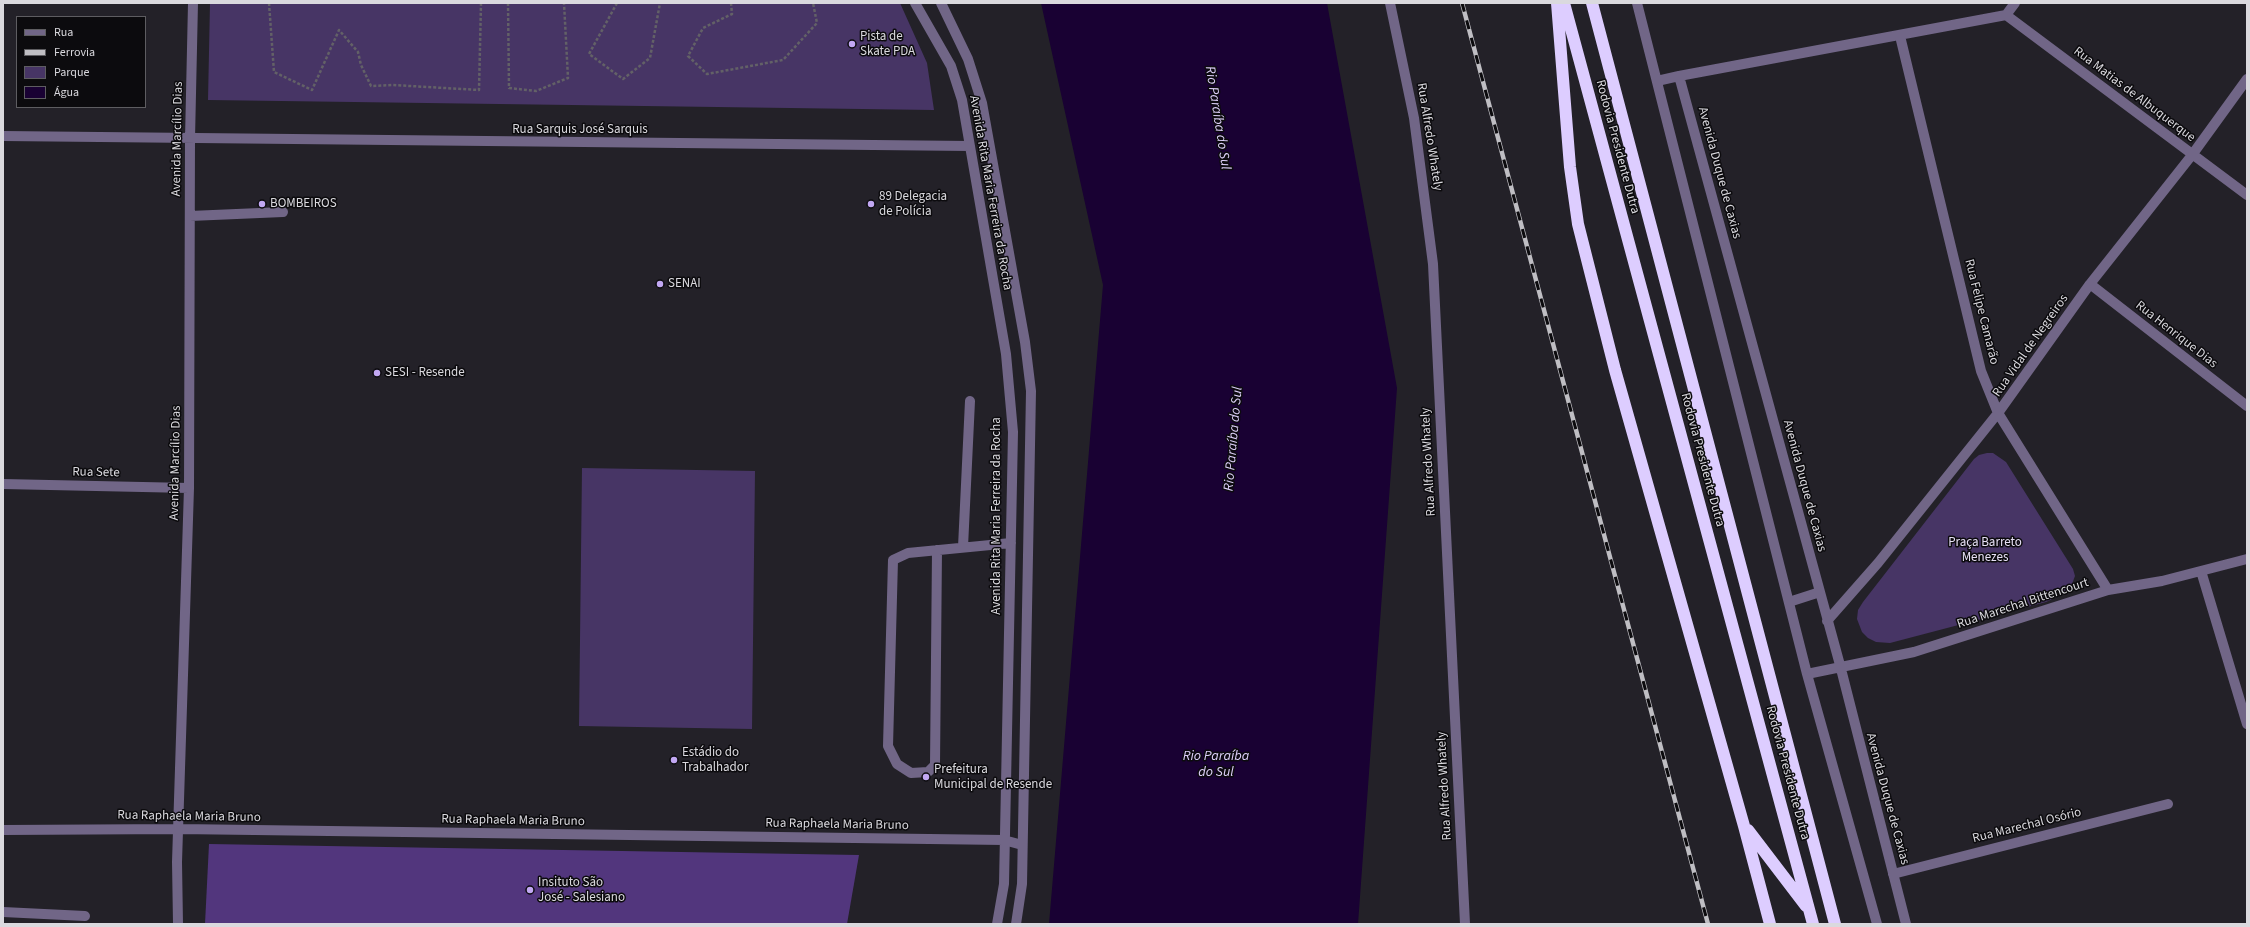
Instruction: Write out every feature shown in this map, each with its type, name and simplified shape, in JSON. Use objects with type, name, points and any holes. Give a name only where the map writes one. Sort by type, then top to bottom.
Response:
[{"type":"highway","points":[[1557,3],[1570,167],[1578,224],[1615,370],[1744,826],[1770,924]]},
{"type":"highway","name":"Rodovia Presidente Dutra","points":[[1564,3],[1813,924]]},
{"type":"highway","name":"Rodovia Presidente Dutra","points":[[1592,3],[1835,924]]},
{"type":"highway","points":[[1744,826],[1810,910]]},
{"type":"street","name":"Avenida Marcílio Dias","points":[[178,924],[177,862],[189,488],[190,139],[193,3]]},
{"type":"street","name":"Avenida Rita Maria Ferreira da Rocha","points":[[915,3],[951,66],[962,100],[1006,354],[1013,432],[1004,884],[997,924]]},
{"type":"street","name":"Avenida Rita Maria Ferreira da Rocha","points":[[941,3],[968,58],[982,103],[1023,334],[1031,391],[1022,884],[1016,924]]},
{"type":"street","name":"Rua Alfredo Whately","points":[[1390,3],[1414,118],[1433,264],[1465,924]]},
{"type":"street","points":[[1637,3],[1807,674],[1877,924]]},
{"type":"street","points":[[1657,81],[2006,15],[2015,3]]},
{"type":"street","name":"Rua Matias de Albuquerque","points":[[2006,15],[2247,195]]},
{"type":"street","name":"Rua Felipe Camarão","points":[[1900,36],[1982,371],[1998,413],[2108,590]]},
{"type":"street","name":"Avenida Duque de Caxias","points":[[1679,76],[1840,665],[1906,924]]},
{"type":"street","name":"Rua Vidal de Negreiros","points":[[1827,621],[1892,545],[1998,413],[2090,284],[2192,155],[2247,79]]},
{"type":"street","name":"Rua Sarquis José Sarquis","points":[[3,136],[970,146]]},
{"type":"street","points":[[190,216],[283,212]]},
{"type":"street","name":"Rua Henrique Dias","points":[[2090,284],[2247,406]]},
{"type":"street","points":[[963,547],[970,401]]},
{"type":"street","name":"Rua Sete","points":[[3,484],[189,488]]},
{"type":"street","points":[[938,550],[935,765],[928,772],[911,773],[897,764],[888,746],[893,560],[908,553],[963,547],[1010,543]]},
{"type":"street","name":"Rua Marechal Bittencourt","points":[[1807,674],[1840,665],[1914,652],[2108,590],[2162,581],[2247,559]]},
{"type":"street","points":[[2202,571],[2247,724]]},
{"type":"street","points":[[1789,602],[1820,592]]},
{"type":"street","name":"Rua Marechal Osório","points":[[1893,874],[2168,804]]},
{"type":"street","name":"Rua Raphaela Maria Bruno","points":[[3,830],[178,829],[1004,840],[1022,845]]},
{"type":"street","points":[[3,912],[85,916]]},
{"type":"path","points":[[268,3],[274,72],[312,90],[339,30],[358,52],[361,65],[371,86],[393,85],[479,90],[481,3]]},
{"type":"path","points":[[508,3],[509,88],[536,91],[568,78],[564,3]]},
{"type":"path","points":[[618,3],[589,54],[623,79],[650,58],[660,3]]},
{"type":"path","points":[[731,3],[732,14],[702,28],[688,56],[707,74],[783,60],[817,23],[813,3]]},
{"type":"green space","points":[[210,3],[900,3],[927,63],[934,110],[208,100]]},
{"type":"green space","name":"Praça Barreto Menezes","points":[[1993,453],[2006,462],[2073,569],[2075,576],[2067,592],[2046,602],[1890,643],[1876,642],[1868,638],[1862,632],[1857,619],[1858,610],[1863,602],[1974,459],[1979,455]]},
{"type":"green space","points":[[582,468],[755,471],[752,729],[579,726]]},
{"type":"water","name":"Rio Paraíba do Sul","points":[[1041,3],[1327,3],[1397,388],[1358,924],[1049,924],[1103,285]]},
{"type":"building","name":"Insituto São José - Salesiano","points":[[209,844],[859,855],[847,924],[205,924]]},
{"type":"railway","points":[[1462,3],[1708,924]]},
{"type":"place","name":"Pista de Skate PDA","points":[[852,44]]},
{"type":"place","name":"BOMBEIROS","points":[[262,204]]},
{"type":"place","name":"89 Delegacia de Polícia","points":[[871,204]]},
{"type":"place","name":"SENAI","points":[[660,284]]},
{"type":"place","name":"SESI - Resende","points":[[377,373]]},
{"type":"place","name":"Estádio do Trabalhador","points":[[674,760]]},
{"type":"place","name":"Prefeitura Municipal de Resende","points":[[926,777]]},
{"type":"place","name":"Insituto São José - Salesiano","points":[[530,890]]}]
